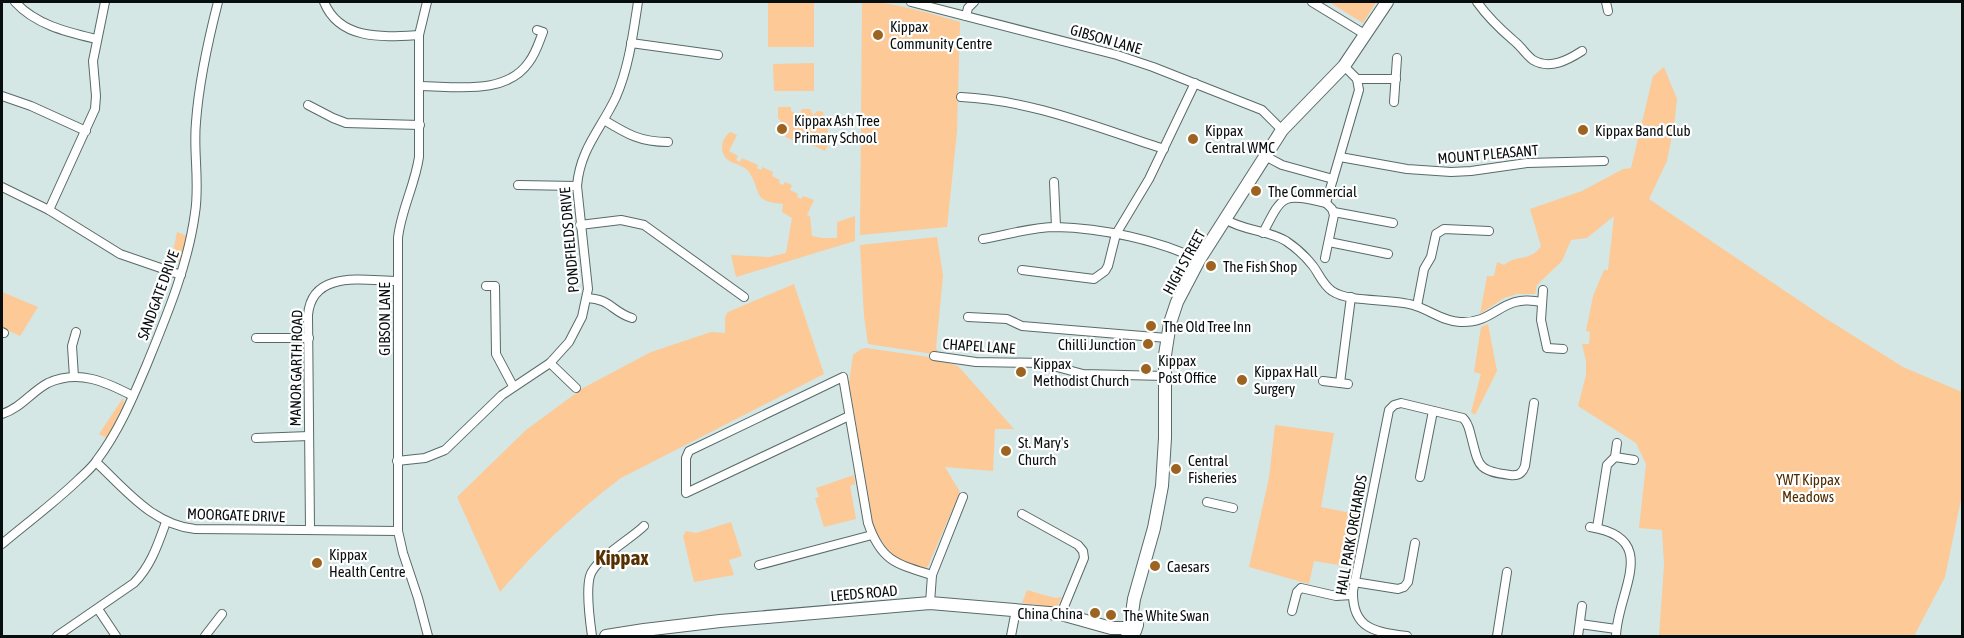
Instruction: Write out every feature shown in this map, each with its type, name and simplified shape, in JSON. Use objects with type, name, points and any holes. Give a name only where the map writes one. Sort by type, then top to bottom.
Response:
[{"type":"main road","name":"HIGH STREET","points":[[1127,624],[1154,528],[1162,486],[1167,338],[1177,302],[1199,260],[1282,130],[1344,66],[1387,2]]},
{"type":"main road","name":"LEEDS ROAD","points":[[606,636],[732,620],[930,603],[1061,614],[1102,631],[1127,624]]},
{"type":"street","points":[[15,2],[38,20],[55,28],[96,39]]},
{"type":"street","points":[[50,210],[93,116],[96,103],[93,61],[105,2]]},
{"type":"street","name":"SANDGATE DRIVE","points":[[2,544],[66,491],[96,462],[116,431],[133,396],[170,308],[189,248],[197,197],[195,124],[198,96],[204,56],[218,2]]},
{"type":"street","points":[[324,2],[334,18],[358,33],[378,37],[419,35]]},
{"type":"street","name":"GIBSON LANE","points":[[427,2],[419,35],[418,165],[399,227],[397,461],[398,531],[429,636]]},
{"type":"street","name":"PONDFIELDS DRIVE","points":[[397,461],[425,459],[445,450],[513,386],[550,363],[574,334],[587,298],[577,186],[581,163],[586,149],[604,120],[622,82],[638,2]]},
{"type":"street","name":"GIBSON LANE","points":[[911,2],[1117,55],[1262,110],[1282,130]]},
{"type":"street","points":[[966,16],[968,8],[974,2]]},
{"type":"street","points":[[1312,2],[1366,35]]},
{"type":"street","points":[[1477,2],[1495,25],[1524,49],[1532,59],[1559,64],[1582,51]]},
{"type":"street","points":[[419,86],[490,86],[510,80],[534,55],[543,32],[537,30]]},
{"type":"street","points":[[631,43],[718,55]]},
{"type":"street","points":[[1394,102],[1397,58]]},
{"type":"street","points":[[1326,203],[1358,95],[1357,79],[1344,66]]},
{"type":"street","points":[[1357,79],[1396,79]]},
{"type":"street","points":[[1022,270],[1090,279],[1098,278],[1108,266],[1116,234],[1164,149],[1195,83]]},
{"type":"street","points":[[2,96],[86,131]]},
{"type":"street","points":[[961,97],[1036,108],[1164,149]]},
{"type":"street","points":[[308,105],[346,123],[420,125]]},
{"type":"street","points":[[604,120],[635,138],[652,142],[668,142]]},
{"type":"street","points":[[1264,156],[1282,165],[1333,179]]},
{"type":"street","name":"MOUNT PLEASANT","points":[[1340,157],[1407,170],[1440,172],[1471,171],[1527,163],[1604,161]]},
{"type":"street","points":[[1054,182],[1056,227]]},
{"type":"street","points":[[518,185],[577,186]]},
{"type":"street","points":[[2,186],[50,210],[120,254],[181,275]]},
{"type":"street","points":[[1263,233],[1278,205],[1283,200],[1296,196],[1326,203],[1334,212],[1393,223]]},
{"type":"street","points":[[1325,258],[1334,212]]},
{"type":"street","points":[[1225,219],[1238,226],[1285,240],[1311,264],[1329,289],[1341,295],[1406,303],[1444,319],[1464,322],[1484,319],[1511,302],[1525,300],[1542,302]]},
{"type":"street","points":[[580,225],[621,220],[644,225],[744,297]]},
{"type":"street","points":[[983,239],[1056,227],[1116,234],[1170,248],[1199,260]]},
{"type":"street","points":[[1417,306],[1424,269],[1431,258],[1436,234],[1444,229],[1489,231]]},
{"type":"street","points":[[1329,242],[1388,254]]},
{"type":"street","name":"MANOR GARTH ROAD","points":[[310,530],[308,315],[311,301],[325,285],[338,281],[397,281]]},
{"type":"street","points":[[486,286],[495,286],[496,354],[513,386]]},
{"type":"street","points":[[1543,290],[1541,320],[1547,348],[1563,349]]},
{"type":"street","points":[[1323,381],[1344,383],[1352,297]]},
{"type":"street","points":[[587,298],[601,299],[619,313],[632,318]]},
{"type":"street","points":[[968,317],[1007,319],[1022,326],[1167,338]]},
{"type":"street","points":[[74,377],[72,346],[76,332]]},
{"type":"street","points":[[256,338],[309,338]]},
{"type":"street","name":"CHAPEL LANE","points":[[934,356],[976,362],[1042,363],[1083,374],[1165,376]]},
{"type":"street","points":[[550,363],[576,388]]},
{"type":"street","points":[[2,414],[13,410],[48,383],[74,377],[87,377],[108,383],[133,396]]},
{"type":"street","points":[[849,416],[686,493],[686,458],[689,451],[843,377],[868,523],[872,534],[890,560],[932,575]]},
{"type":"street","name":"HALL PARK ORCHARDS","points":[[1407,636],[1375,631],[1363,624],[1355,612],[1352,595],[1388,413],[1394,405],[1401,403],[1433,411]]},
{"type":"street","points":[[1420,477],[1433,411],[1466,421],[1482,467],[1489,472],[1515,476],[1521,473],[1525,466],[1534,403]]},
{"type":"street","points":[[256,438],[309,436]]},
{"type":"street","points":[[1580,624],[1616,633],[1628,579],[1631,556],[1625,543],[1608,530],[1594,527],[1607,465],[1615,457],[1617,442]]},
{"type":"street","points":[[1615,457],[1634,460]]},
{"type":"street","name":"MOORGATE DRIVE","points":[[96,462],[153,514],[166,522],[195,529],[398,531]]},
{"type":"street","points":[[930,603],[932,575],[963,497]]},
{"type":"street","points":[[1207,502],[1233,508]]},
{"type":"street","points":[[1022,514],[1078,545],[1083,551],[1083,561],[1061,614]]},
{"type":"street","points":[[57,636],[98,609],[143,574],[157,548],[166,522]]},
{"type":"street","points":[[592,636],[589,610],[590,576],[598,564],[644,526]]},
{"type":"street","points":[[759,565],[872,534]]},
{"type":"street","points":[[1354,582],[1398,589],[1404,587],[1408,582],[1415,543]]},
{"type":"street","points":[[1497,636],[1507,572]]},
{"type":"street","points":[[1292,611],[1297,592],[1301,588],[1335,596],[1352,595]]},
{"type":"street","points":[[1578,636],[1582,606]]},
{"type":"street","points":[[98,609],[116,636]]},
{"type":"street","points":[[1011,636],[1016,610]]},
{"type":"street","points":[[205,636],[222,614]]},
{"type":"green space","points":[[768,2],[814,2],[814,47],[768,47]]},
{"type":"green space","points":[[862,2],[900,6],[960,22],[957,132],[947,227],[860,235]]},
{"type":"green space","points":[[1329,2],[1376,2],[1363,23]]},
{"type":"green space","points":[[814,63],[814,91],[774,91],[773,64]]},
{"type":"green space","name":"YWT Kippax Meadows","points":[[1664,67],[1677,99],[1674,126],[1667,161],[1649,199],[1825,318],[1903,367],[1962,392],[1962,495],[1945,577],[1914,636],[1659,636],[1664,565],[1662,530],[1639,528],[1646,464],[1636,443],[1578,406],[1586,375],[1582,344],[1589,344],[1590,332],[1586,331],[1593,296],[1604,270],[1608,270],[1614,216],[1587,238],[1571,240],[1562,261],[1537,285],[1535,294],[1517,294],[1504,298],[1480,314],[1487,276],[1494,276],[1497,262],[1504,265],[1533,254],[1541,246],[1530,209],[1582,191],[1623,169],[1631,168],[1653,76]]},
{"type":"green space","points":[[778,107],[791,107],[791,111],[799,115],[802,109],[810,109],[813,115],[818,111],[823,112],[825,121],[828,121],[828,145],[825,151],[797,138],[795,141],[785,137],[790,127],[778,118]]},
{"type":"green space","points":[[730,132],[737,135],[729,151],[738,156],[736,160],[740,162],[742,158],[758,165],[757,168],[761,170],[762,167],[773,172],[772,176],[780,180],[779,183],[783,185],[785,182],[792,185],[790,190],[798,194],[797,197],[801,199],[803,196],[814,200],[807,215],[810,216],[812,236],[837,238],[837,222],[855,216],[855,241],[736,277],[731,255],[769,257],[786,253],[792,218],[782,212],[783,204],[762,198],[749,172],[729,161],[723,154],[723,143]]},
{"type":"green space","points":[[177,232],[187,236],[180,260],[170,267]]},
{"type":"green space","points":[[937,237],[943,276],[936,348],[939,353],[868,344],[860,245]]},
{"type":"green space","points":[[794,284],[824,374],[621,478],[558,532],[500,592],[457,497],[526,430],[583,388],[651,352],[711,332],[725,333],[725,317],[728,312]]},
{"type":"green space","points":[[2,292],[38,307],[20,336],[3,328]]},
{"type":"green space","points":[[1488,324],[1497,371],[1475,415],[1471,412],[1481,374],[1474,372],[1481,327]]},
{"type":"green space","points":[[866,348],[929,357],[958,366],[1014,429],[995,429],[993,471],[945,467],[960,492],[928,566],[924,570],[900,561],[890,553],[874,530],[849,383],[853,355]]},
{"type":"green space","points":[[123,398],[124,406],[107,438],[99,434]]},
{"type":"green space","points":[[1275,425],[1334,433],[1321,507],[1361,515],[1351,567],[1314,561],[1309,584],[1249,567],[1269,478]]},
{"type":"green space","points":[[854,475],[855,484],[850,486],[856,519],[824,527],[815,498],[819,497],[816,488]]},
{"type":"green space","points":[[731,522],[742,556],[729,560],[734,575],[694,582],[683,536],[686,531],[696,533]]},
{"type":"green space","points":[[1027,590],[1055,598],[1062,597],[1058,605],[1053,607],[1022,603]]},
{"type":"place","name":"Kippax Community Centre","points":[[878,35]]},
{"type":"place","name":"Kippax Ash Tree Primary School","points":[[782,129]]},
{"type":"place","name":"Kippax Band Club","points":[[1583,130]]},
{"type":"place","name":"Kippax Central WMC","points":[[1193,139]]},
{"type":"place","name":"The Commercial","points":[[1256,191]]},
{"type":"place","name":"The Fish Shop","points":[[1211,266]]},
{"type":"place","name":"The Old Tree Inn","points":[[1151,326]]},
{"type":"place","name":"Chilli Junction","points":[[1148,344]]},
{"type":"place","name":"Kippax Post Office","points":[[1146,369]]},
{"type":"place","name":"Kippax Methodist Church","points":[[1021,372]]},
{"type":"place","name":"Kippax Hall Surgery","points":[[1242,380]]},
{"type":"place","name":"St. Mary's Church","points":[[1006,451]]},
{"type":"place","name":"Central Fisheries","points":[[1176,469]]},
{"type":"place","name":"Kippax Health Centre","points":[[317,563]]},
{"type":"place","name":"Caesars","points":[[1155,566]]},
{"type":"place","name":"China China","points":[[1095,613]]},
{"type":"place","name":"The White Swan","points":[[1111,615]]},
{"type":"district","name":"Kippax","points":[[622,557]]}]
